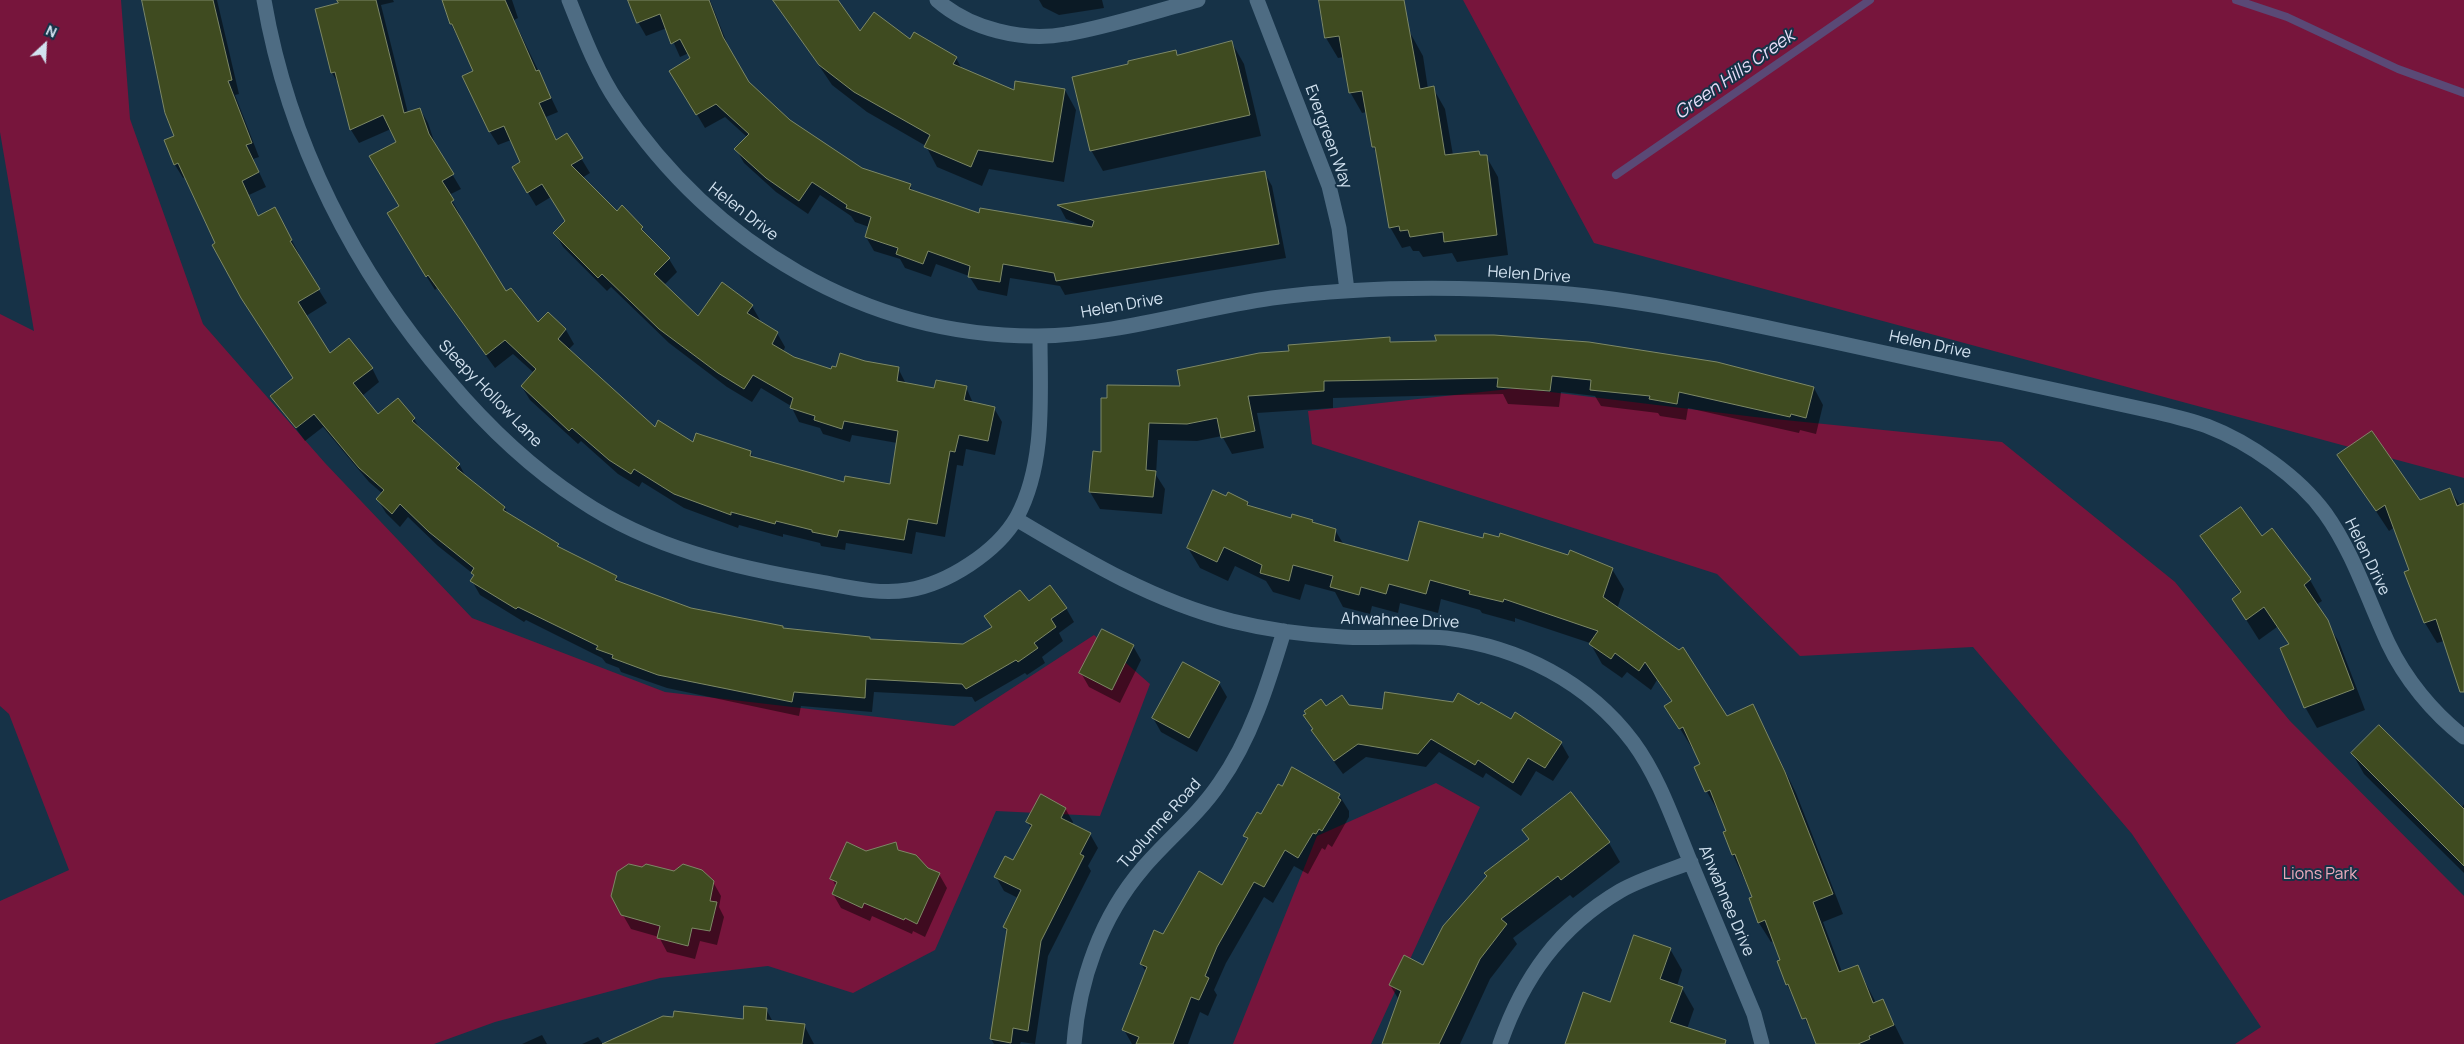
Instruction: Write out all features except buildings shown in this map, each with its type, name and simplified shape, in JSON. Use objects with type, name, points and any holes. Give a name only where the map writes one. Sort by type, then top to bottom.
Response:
[{"type":"street","name":"Sleepy Hollow Lane","points":[[264,0],[269,28],[284,84],[301,136],[321,185],[372,280],[408,331],[449,382],[537,468],[581,500],[630,528],[681,549],[726,564],[866,590],[909,590],[951,577],[987,552],[1016,519]]},
{"type":"street","name":"Helen Drive","points":[[569,0],[591,53],[616,101],[652,150],[693,195],[741,236],[790,269],[850,299],[911,319],[976,332],[1040,336],[1115,328],[1201,310],[1275,298],[1347,290],[1483,289],[1549,292],[1625,302],[1780,331],[2156,412],[2207,426],[2251,447],[2292,478],[2325,512],[2349,553],[2389,645],[2416,690],[2451,727],[2464,737]]},
{"type":"street","points":[[937,0],[945,7],[979,26],[1019,35],[1064,35],[1198,0]]},
{"type":"street","name":"Evergreen Way","points":[[1257,0],[1329,186],[1339,228],[1347,290]]},
{"type":"street","points":[[1016,519],[1030,485],[1038,450],[1040,336]]},
{"type":"street","name":"Ahwahnee Drive","points":[[1016,519],[1134,586],[1182,606],[1233,622],[1284,631],[1343,637],[1444,638],[1485,644],[1526,658],[1565,678],[1604,709],[1632,742],[1656,778],[1754,1014],[1762,1044]]},
{"type":"street","name":"Tuolumne Road","points":[[1074,1044],[1076,1014],[1084,977],[1100,937],[1120,896],[1165,843],[1194,816],[1220,783],[1260,707],[1284,631]]},
{"type":"street","points":[[1500,1044],[1510,1017],[1527,982],[1550,949],[1585,915],[1622,890],[1691,862]]},
{"type":"green space","points":[[0,0],[121,0],[130,119],[203,324],[325,463],[472,618],[665,692],[954,726],[1094,635],[1150,684],[1100,816],[996,811],[935,950],[853,993],[768,966],[660,978],[495,1022],[434,1044],[0,1044],[0,901],[69,870],[9,714],[0,706],[0,314],[34,331],[0,132]]},
{"type":"green space","points":[[1463,0],[2464,0],[2464,478],[1594,243]]},
{"type":"green space","name":"Lions Park","points":[[1518,388],[1755,417],[2002,442],[2175,582],[2290,721],[2464,896],[2464,1044],[2235,1044],[2261,1027],[2132,834],[1973,647],[1800,656],[1717,574],[1312,444],[1308,411]]},
{"type":"green space","points":[[1436,783],[1480,807],[1371,1044],[1233,1044],[1317,836]]},
{"type":"waterway","name":"Green Hills Creek","points":[[1616,175],[1870,0]]},
{"type":"waterway","name":"Green Hills Creek","points":[[2236,0],[2287,17],[2398,69],[2464,93]]}]
